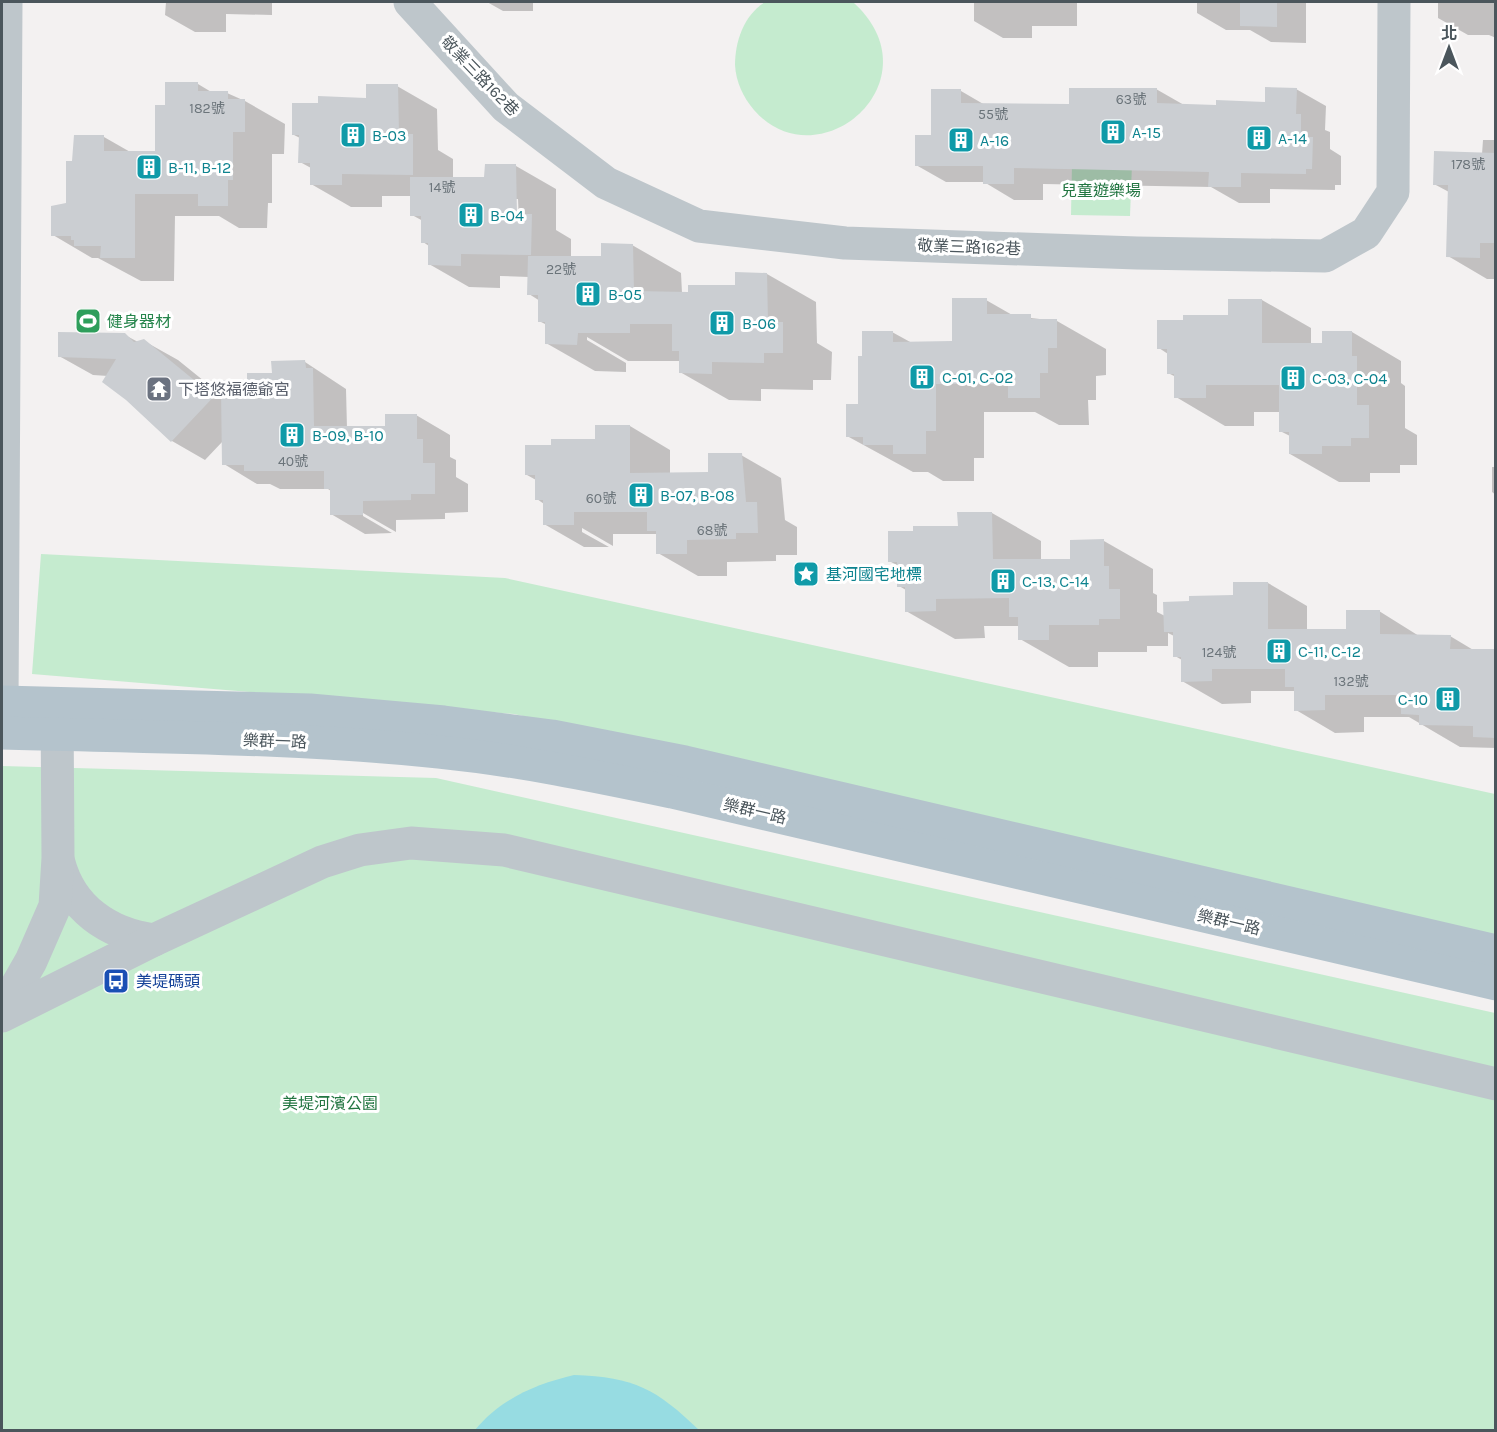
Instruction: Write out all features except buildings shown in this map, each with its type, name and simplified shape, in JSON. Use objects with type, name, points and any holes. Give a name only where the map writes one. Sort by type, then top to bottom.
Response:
[{"type":"main road","name":"樂群一路","points":[[57,719],[310,710],[444,722],[552,735],[685,762],[1496,951]]},
{"type":"main road","name":"樂群一路","points":[[2,711],[57,719],[440,752],[546,766],[672,792],[1496,984]]},
{"type":"street","points":[[2,711],[6,2]]},
{"type":"street","name":"敬業三路162巷","points":[[410,2],[506,106],[606,183],[699,226],[865,244],[1137,253],[1324,256],[1366,233],[1393,192],[1394,2]]},
{"type":"street","points":[[2,1006],[31,961],[51,918],[58,890],[57,719]]},
{"type":"street","points":[[2,1016],[154,940],[322,862],[360,850],[411,843],[504,850],[1496,1084]]},
{"type":"street","points":[[58,858],[65,883],[88,911],[123,934],[154,940]]},
{"type":"green space","points":[[765,2],[853,2],[876,32],[883,62],[877,90],[860,113],[837,129],[809,135],[780,130],[754,110],[743,95],[736,71],[735,56],[746,21]]},
{"type":"green space","name":"兒童遊樂場","points":[[1072,163],[1132,164],[1130,216],[1071,215]]},
{"type":"green space","points":[[41,554],[505,578],[1495,794],[1495,935],[514,714],[32,674]]},
{"type":"green space","name":"美堤河濱公園","points":[[2,766],[436,778],[1495,1013],[1495,1430],[2,1430]]},
{"type":"water","points":[[574,1375],[629,1382],[643,1388],[670,1404],[699,1430],[475,1430],[507,1401],[533,1388]]},
{"type":"place","name":"A-15","points":[[1113,132]]},
{"type":"place","name":"B-03","points":[[353,135]]},
{"type":"place","name":"A-14","points":[[1259,138]]},
{"type":"place","name":"A-16","points":[[961,140]]},
{"type":"place","name":"B-11, B-12","points":[[149,167]]},
{"type":"place","name":"B-04","points":[[471,215]]},
{"type":"place","name":"B-05","points":[[588,294]]},
{"type":"place","name":"健身器材","points":[[88,321]]},
{"type":"place","name":"B-06","points":[[722,323]]},
{"type":"place","name":"C-01, C-02","points":[[922,377]]},
{"type":"place","name":"C-03, C-04","points":[[1293,378]]},
{"type":"place","name":"下塔悠福德爺宮","points":[[159,389]]},
{"type":"place","name":"B-09, B-10","points":[[292,435]]},
{"type":"place","name":"B-07, B-08","points":[[641,495]]},
{"type":"place","name":"基河國宅地標","points":[[806,574]]},
{"type":"place","name":"C-13, C-14","points":[[1003,581]]},
{"type":"place","name":"C-11, C-12","points":[[1279,651]]},
{"type":"place","name":"C-10","points":[[1448,699]]},
{"type":"place","name":"美堤碼頭","points":[[116,981]]}]
